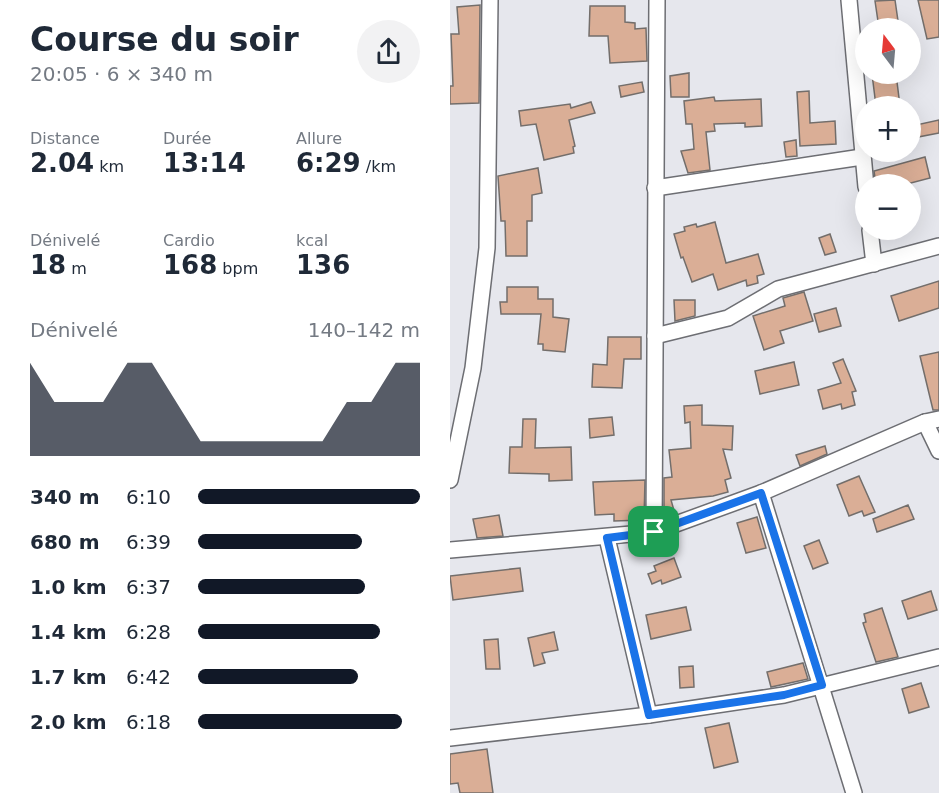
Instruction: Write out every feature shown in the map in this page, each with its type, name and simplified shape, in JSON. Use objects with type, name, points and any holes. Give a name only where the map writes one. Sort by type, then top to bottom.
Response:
[{"type":"street","points":[[450,480],[473,368],[487,248],[490,0]]},
{"type":"street","points":[[654,532],[657,0]]},
{"type":"street","points":[[849,0],[857,96]]},
{"type":"street","points":[[655,188],[855,159]]},
{"type":"street","points":[[871,240],[874,264]]},
{"type":"street","points":[[655,336],[728,318],[778,289],[939,246]]},
{"type":"street","points":[[450,550],[607,538],[654,532],[761,493],[932,421],[939,451]]},
{"type":"street","points":[[761,493],[854,793]]},
{"type":"street","points":[[607,538],[649,715]]},
{"type":"street","points":[[450,738],[649,715],[784,695],[939,657]]},
{"type":"building","points":[[895,0],[898,18],[878,18],[875,1]]},
{"type":"building","points":[[918,0],[939,0],[939,37],[927,39]]},
{"type":"building","points":[[480,5],[479,103],[450,104],[450,86],[453,86],[451,34],[459,34],[457,7]]},
{"type":"building","points":[[590,6],[625,6],[625,22],[635,23],[635,29],[646,28],[647,61],[610,63],[608,36],[589,36]]},
{"type":"building","points":[[689,73],[689,97],[671,97],[670,76]]},
{"type":"building","points":[[642,82],[644,92],[621,97],[619,86]]},
{"type":"building","points":[[873,84],[897,84],[899,96],[875,96]]},
{"type":"building","points":[[809,91],[810,123],[835,121],[836,144],[800,146],[797,92]]},
{"type":"building","points":[[714,97],[715,101],[761,99],[762,126],[745,127],[745,123],[714,124],[715,131],[706,132],[710,170],[688,173],[681,151],[694,149],[692,124],[686,124],[684,101]]},
{"type":"building","points":[[591,102],[595,113],[569,120],[575,146],[573,147],[574,153],[544,160],[536,124],[521,126],[519,111],[570,104],[571,108]]},
{"type":"building","points":[[939,120],[939,133],[921,136],[921,124]]},
{"type":"building","points":[[796,140],[797,156],[786,157],[784,142]]},
{"type":"building","points":[[925,157],[930,178],[921,180],[921,174],[874,174],[874,171],[907,162],[921,162],[921,158]]},
{"type":"building","points":[[538,168],[542,193],[532,195],[532,221],[527,221],[527,256],[506,256],[505,221],[501,221],[498,176]]},
{"type":"building","points":[[715,222],[726,263],[758,254],[764,274],[757,276],[758,283],[747,286],[746,280],[718,290],[713,274],[692,282],[683,257],[681,258],[674,234],[685,231],[684,227],[696,224],[697,227]]},
{"type":"building","points":[[830,234],[836,252],[825,255],[819,238]]},
{"type":"building","points":[[939,281],[939,308],[899,321],[891,296]]},
{"type":"building","points":[[507,287],[538,287],[538,299],[553,299],[553,317],[569,319],[565,352],[543,350],[543,344],[538,344],[541,314],[501,314],[500,302],[507,302]]},
{"type":"building","points":[[804,292],[813,321],[780,331],[784,343],[764,350],[753,316],[785,306],[783,298]]},
{"type":"building","points":[[674,300],[695,300],[695,316],[675,321]]},
{"type":"building","points":[[836,308],[841,326],[819,332],[814,314]]},
{"type":"building","points":[[608,337],[641,337],[641,359],[624,359],[622,388],[592,387],[593,364],[607,365]]},
{"type":"building","points":[[939,352],[939,410],[933,410],[920,356]]},
{"type":"building","points":[[843,359],[856,391],[852,392],[855,405],[842,409],[841,404],[823,409],[818,390],[841,383],[833,363]]},
{"type":"building","points":[[794,362],[799,385],[760,394],[755,371]]},
{"type":"building","points":[[702,405],[702,425],[733,426],[732,450],[723,449],[731,478],[725,480],[728,492],[713,496],[671,500],[675,514],[664,518],[664,478],[672,477],[669,450],[691,448],[690,422],[685,423],[684,406]]},
{"type":"building","points":[[612,417],[614,435],[590,438],[589,419]]},
{"type":"building","points":[[523,419],[536,419],[535,448],[571,447],[572,480],[549,481],[549,474],[509,473],[510,447],[522,447]]},
{"type":"building","points":[[825,446],[827,454],[800,466],[796,455]]},
{"type":"building","points":[[859,476],[875,512],[864,516],[862,511],[849,516],[837,485]]},
{"type":"building","points":[[645,480],[644,520],[614,521],[614,514],[595,515],[593,482]]},
{"type":"building","points":[[908,505],[914,519],[877,532],[873,519]]},
{"type":"building","points":[[499,515],[503,536],[477,538],[473,519]]},
{"type":"building","points":[[757,517],[766,548],[746,553],[737,523]]},
{"type":"building","points":[[819,540],[828,563],[813,569],[804,546]]},
{"type":"building","points":[[674,558],[681,577],[662,584],[661,580],[652,584],[648,574],[656,571],[654,566]]},
{"type":"building","points":[[520,568],[523,591],[453,600],[450,576]]},
{"type":"building","points":[[931,591],[937,610],[908,619],[902,601]]},
{"type":"building","points":[[686,607],[691,630],[651,639],[646,615]]},
{"type":"building","points":[[882,608],[898,657],[876,662],[863,623],[866,622],[864,614]]},
{"type":"building","points":[[554,632],[558,650],[542,653],[545,663],[534,666],[528,638]]},
{"type":"building","points":[[498,639],[500,669],[486,669],[484,640]]},
{"type":"building","points":[[803,663],[808,679],[771,687],[767,672]]},
{"type":"building","points":[[693,666],[694,687],[680,688],[679,667]]},
{"type":"building","points":[[921,683],[929,707],[909,713],[902,689]]},
{"type":"building","points":[[729,723],[738,762],[714,768],[705,728]]},
{"type":"building","points":[[487,749],[493,793],[460,793],[458,783],[450,784],[450,754]]},
{"type":"route","points":[[761,493],[822,685],[784,695],[649,715],[607,538],[654,532],[761,493]]}]
